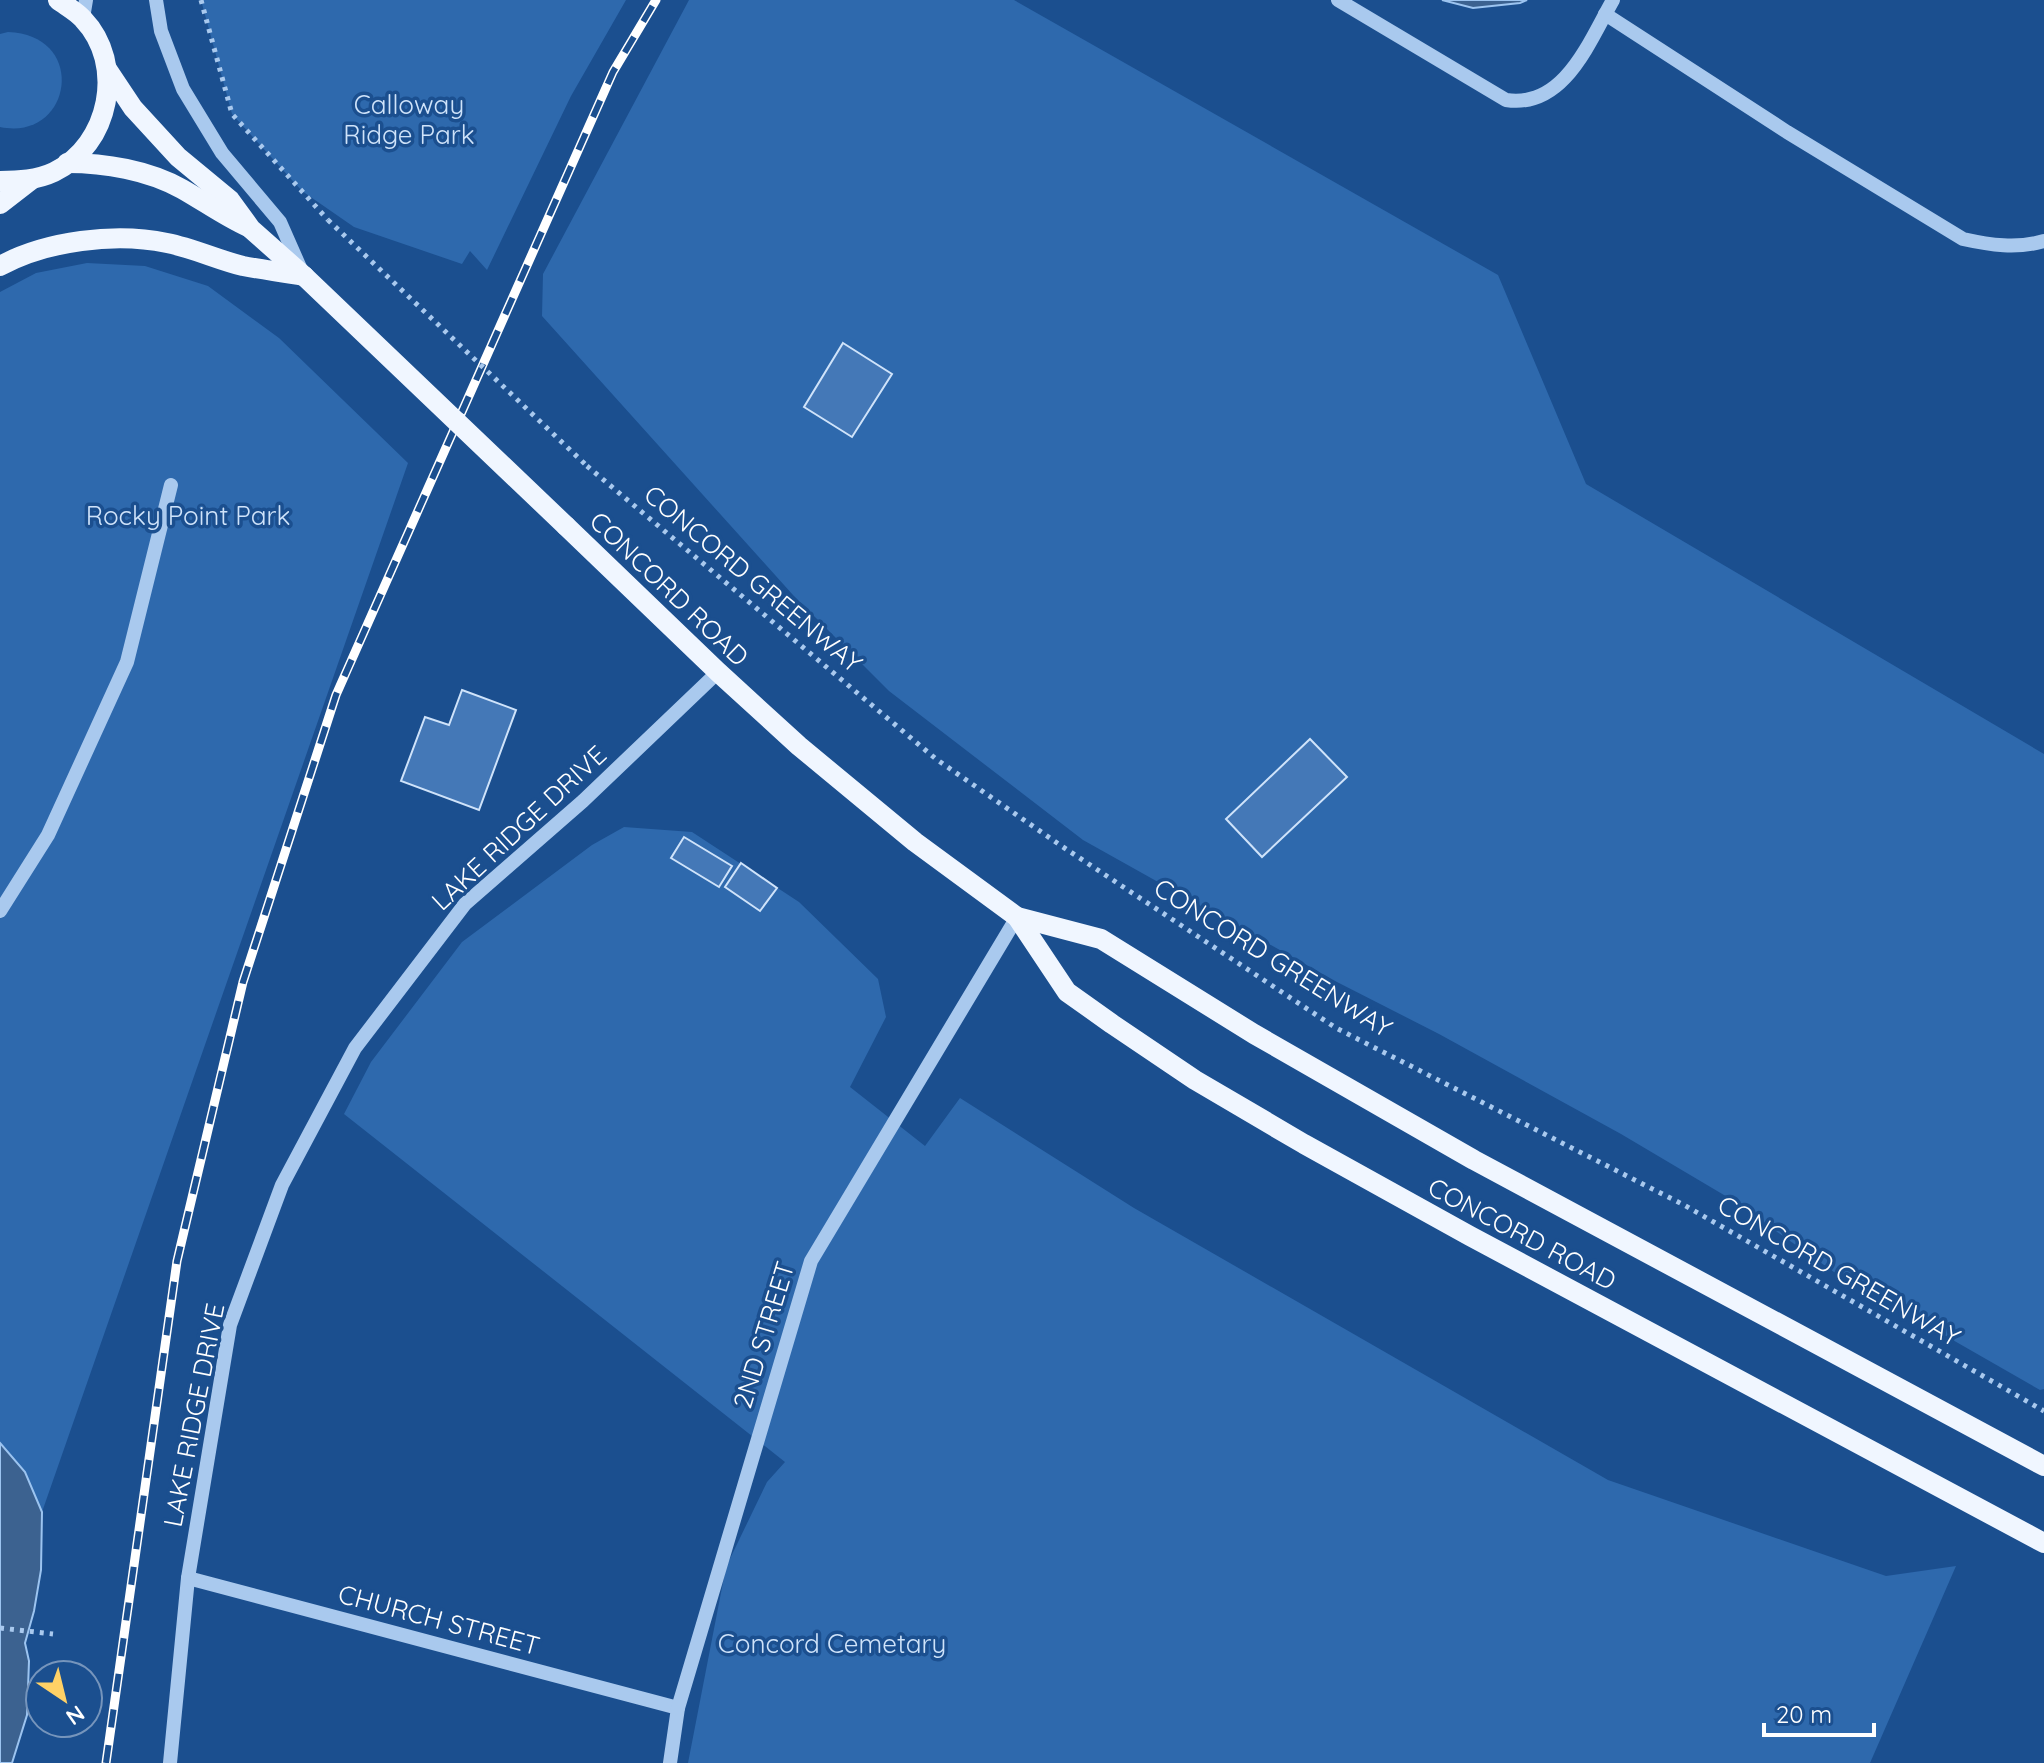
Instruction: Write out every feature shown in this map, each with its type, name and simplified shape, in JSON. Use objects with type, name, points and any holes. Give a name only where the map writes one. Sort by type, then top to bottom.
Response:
[{"type":"main road","points":[[0,204],[31,180],[56,171],[77,156],[97,131],[107,101],[107,69],[99,41],[84,9],[58,0]]},
{"type":"main road","points":[[107,69],[133,108],[157,135],[178,157],[230,200],[251,229]]},
{"type":"main road","points":[[67,163],[116,167],[160,179],[251,229]]},
{"type":"main road","points":[[0,181],[31,180]]},
{"type":"main road","name":"CONCORD ROAD","points":[[251,229],[718,672],[868,803],[1017,917],[1067,992],[1195,1080],[1470,1236],[2044,1543]]},
{"type":"main road","points":[[0,266],[16,257],[67,242],[126,239],[165,242],[242,265],[304,276]]},
{"type":"main road","name":"CONCORD ROAD","points":[[1017,917],[1101,939],[1254,1034],[1461,1153],[2044,1466]]},
{"type":"street","points":[[156,0],[161,31],[183,89],[222,153],[280,222],[304,276]]},
{"type":"street","points":[[1338,0],[1506,100],[1524,103],[1560,84],[1573,69],[1609,7],[1787,132],[1963,239],[1991,246],[2021,246],[2044,241]]},
{"type":"street","points":[[0,911],[48,835],[127,662],[171,485]]},
{"type":"street","name":"LAKE RIDGE DRIVE","points":[[170,1763],[188,1578],[230,1325],[282,1185],[355,1048],[465,904],[583,801],[718,672]]},
{"type":"street","name":"2ND STREET","points":[[670,1763],[678,1708],[811,1261],[1017,917]]},
{"type":"street","name":"CHURCH STREET","points":[[188,1578],[678,1708]]},
{"type":"path","name":"CONCORD GREENWAY","points":[[201,0],[232,114],[328,220],[587,466],[936,759],[1336,1028],[1684,1205],[2044,1411]]},
{"type":"path","points":[[0,1628],[53,1634]]},
{"type":"green space","name":"Calloway Ridge Park","points":[[201,0],[626,0],[571,96],[487,270],[470,251],[462,264],[354,227],[302,191],[232,114]]},
{"type":"green space","points":[[689,0],[1014,0],[1498,275],[1586,484],[2044,754],[2044,1389],[2040,1390],[1834,1272],[1729,1198],[1621,1134],[1337,982],[1083,840],[889,691],[793,595],[542,316],[543,274]]},
{"type":"green space","points":[[8,32],[34,38],[51,50],[60,67],[61,86],[56,104],[43,119],[24,127],[0,127],[0,34]]},
{"type":"green space","name":"Rocky Point Park","points":[[87,263],[145,266],[208,286],[279,338],[408,463],[42,1512],[25,1472],[0,1443],[0,292],[36,273]]},
{"type":"green space","name":"Concord Cemetary","points":[[624,827],[692,832],[799,902],[878,979],[886,1017],[850,1087],[925,1146],[960,1098],[1134,1208],[1608,1480],[1886,1576],[1956,1566],[1870,1763],[688,1763],[726,1567],[767,1482],[785,1462],[344,1114],[371,1062],[462,942],[592,845]]},
{"type":"shaded area","points":[[1442,0],[1527,0],[1473,8]]},
{"type":"shaded area","points":[[0,1443],[25,1472],[42,1512],[41,1570],[25,1643],[29,1659],[24,1659],[24,1725],[12,1763],[0,1763]]},
{"type":"building","points":[[843,343],[892,374],[852,437],[804,407]]},
{"type":"building","points":[[462,690],[516,710],[479,810],[401,781],[425,717],[449,725]]},
{"type":"building","points":[[1310,739],[1347,777],[1262,857],[1226,819]]},
{"type":"building","points":[[684,837],[732,866],[719,887],[671,858]]},
{"type":"building","points":[[741,863],[777,888],[760,911],[725,887]]},
{"type":"railway","points":[[106,1763],[177,1261],[243,982],[336,695],[613,72],[656,0]]}]
